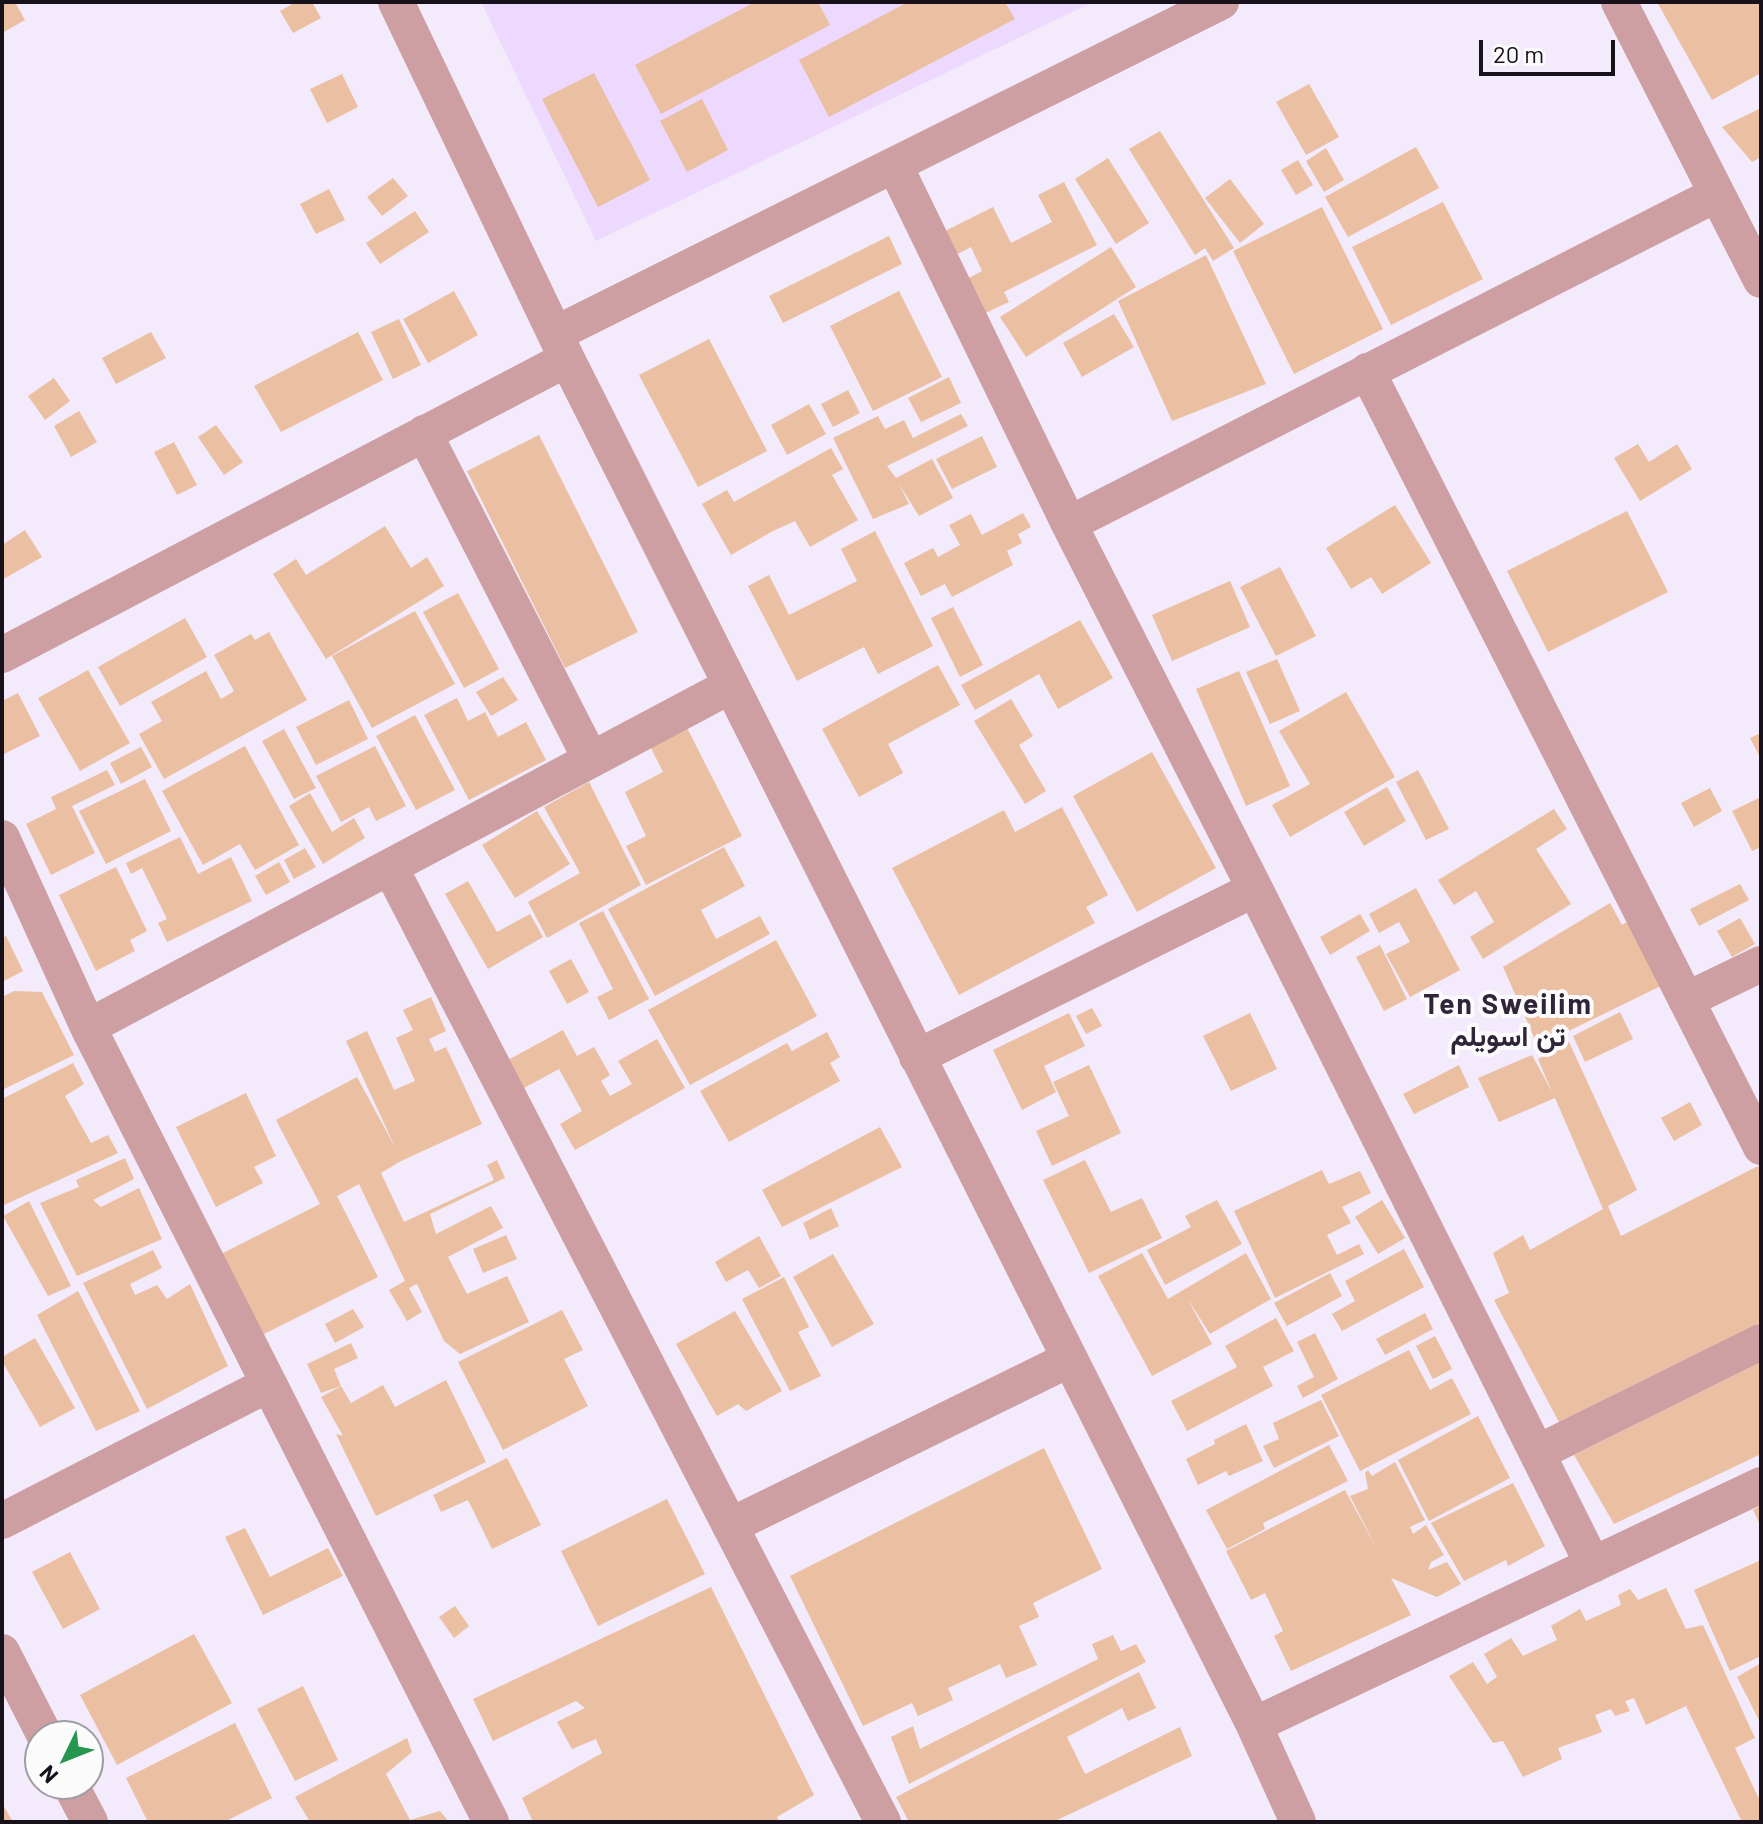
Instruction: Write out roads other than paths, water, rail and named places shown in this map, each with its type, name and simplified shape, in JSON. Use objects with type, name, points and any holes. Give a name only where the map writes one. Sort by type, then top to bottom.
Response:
[{"type":"street","points":[[396,2],[561,346],[1254,1725],[1298,1822]]},
{"type":"street","points":[[2,655],[424,433],[561,346],[895,166],[1221,2]]},
{"type":"street","points":[[1619,2],[1761,280]]},
{"type":"street","points":[[895,166],[1069,524],[1593,1565]]},
{"type":"street","points":[[1069,524],[1717,194]]},
{"type":"street","points":[[1367,371],[1761,1147]]},
{"type":"street","points":[[424,433],[591,760]]},
{"type":"street","points":[[88,1027],[730,686]]},
{"type":"street","points":[[2,838],[88,1027],[491,1822]]},
{"type":"street","points":[[390,867],[883,1822]]},
{"type":"street","points":[[917,1057],[1255,889]]},
{"type":"street","points":[[1686,1000],[1761,964]]},
{"type":"street","points":[[1537,1453],[1761,1342]]},
{"type":"street","points":[[730,1526],[1070,1359]]},
{"type":"street","points":[[2,1521],[269,1384]]},
{"type":"street","points":[[1254,1725],[1761,1485]]},
{"type":"street","points":[[2,1652],[37,1720]]},
{"type":"street","points":[[78,1800],[90,1822]]},
{"type":"district","name":"Ten Sweilim تن اسويلم","points":[[1508,1021]]}]
